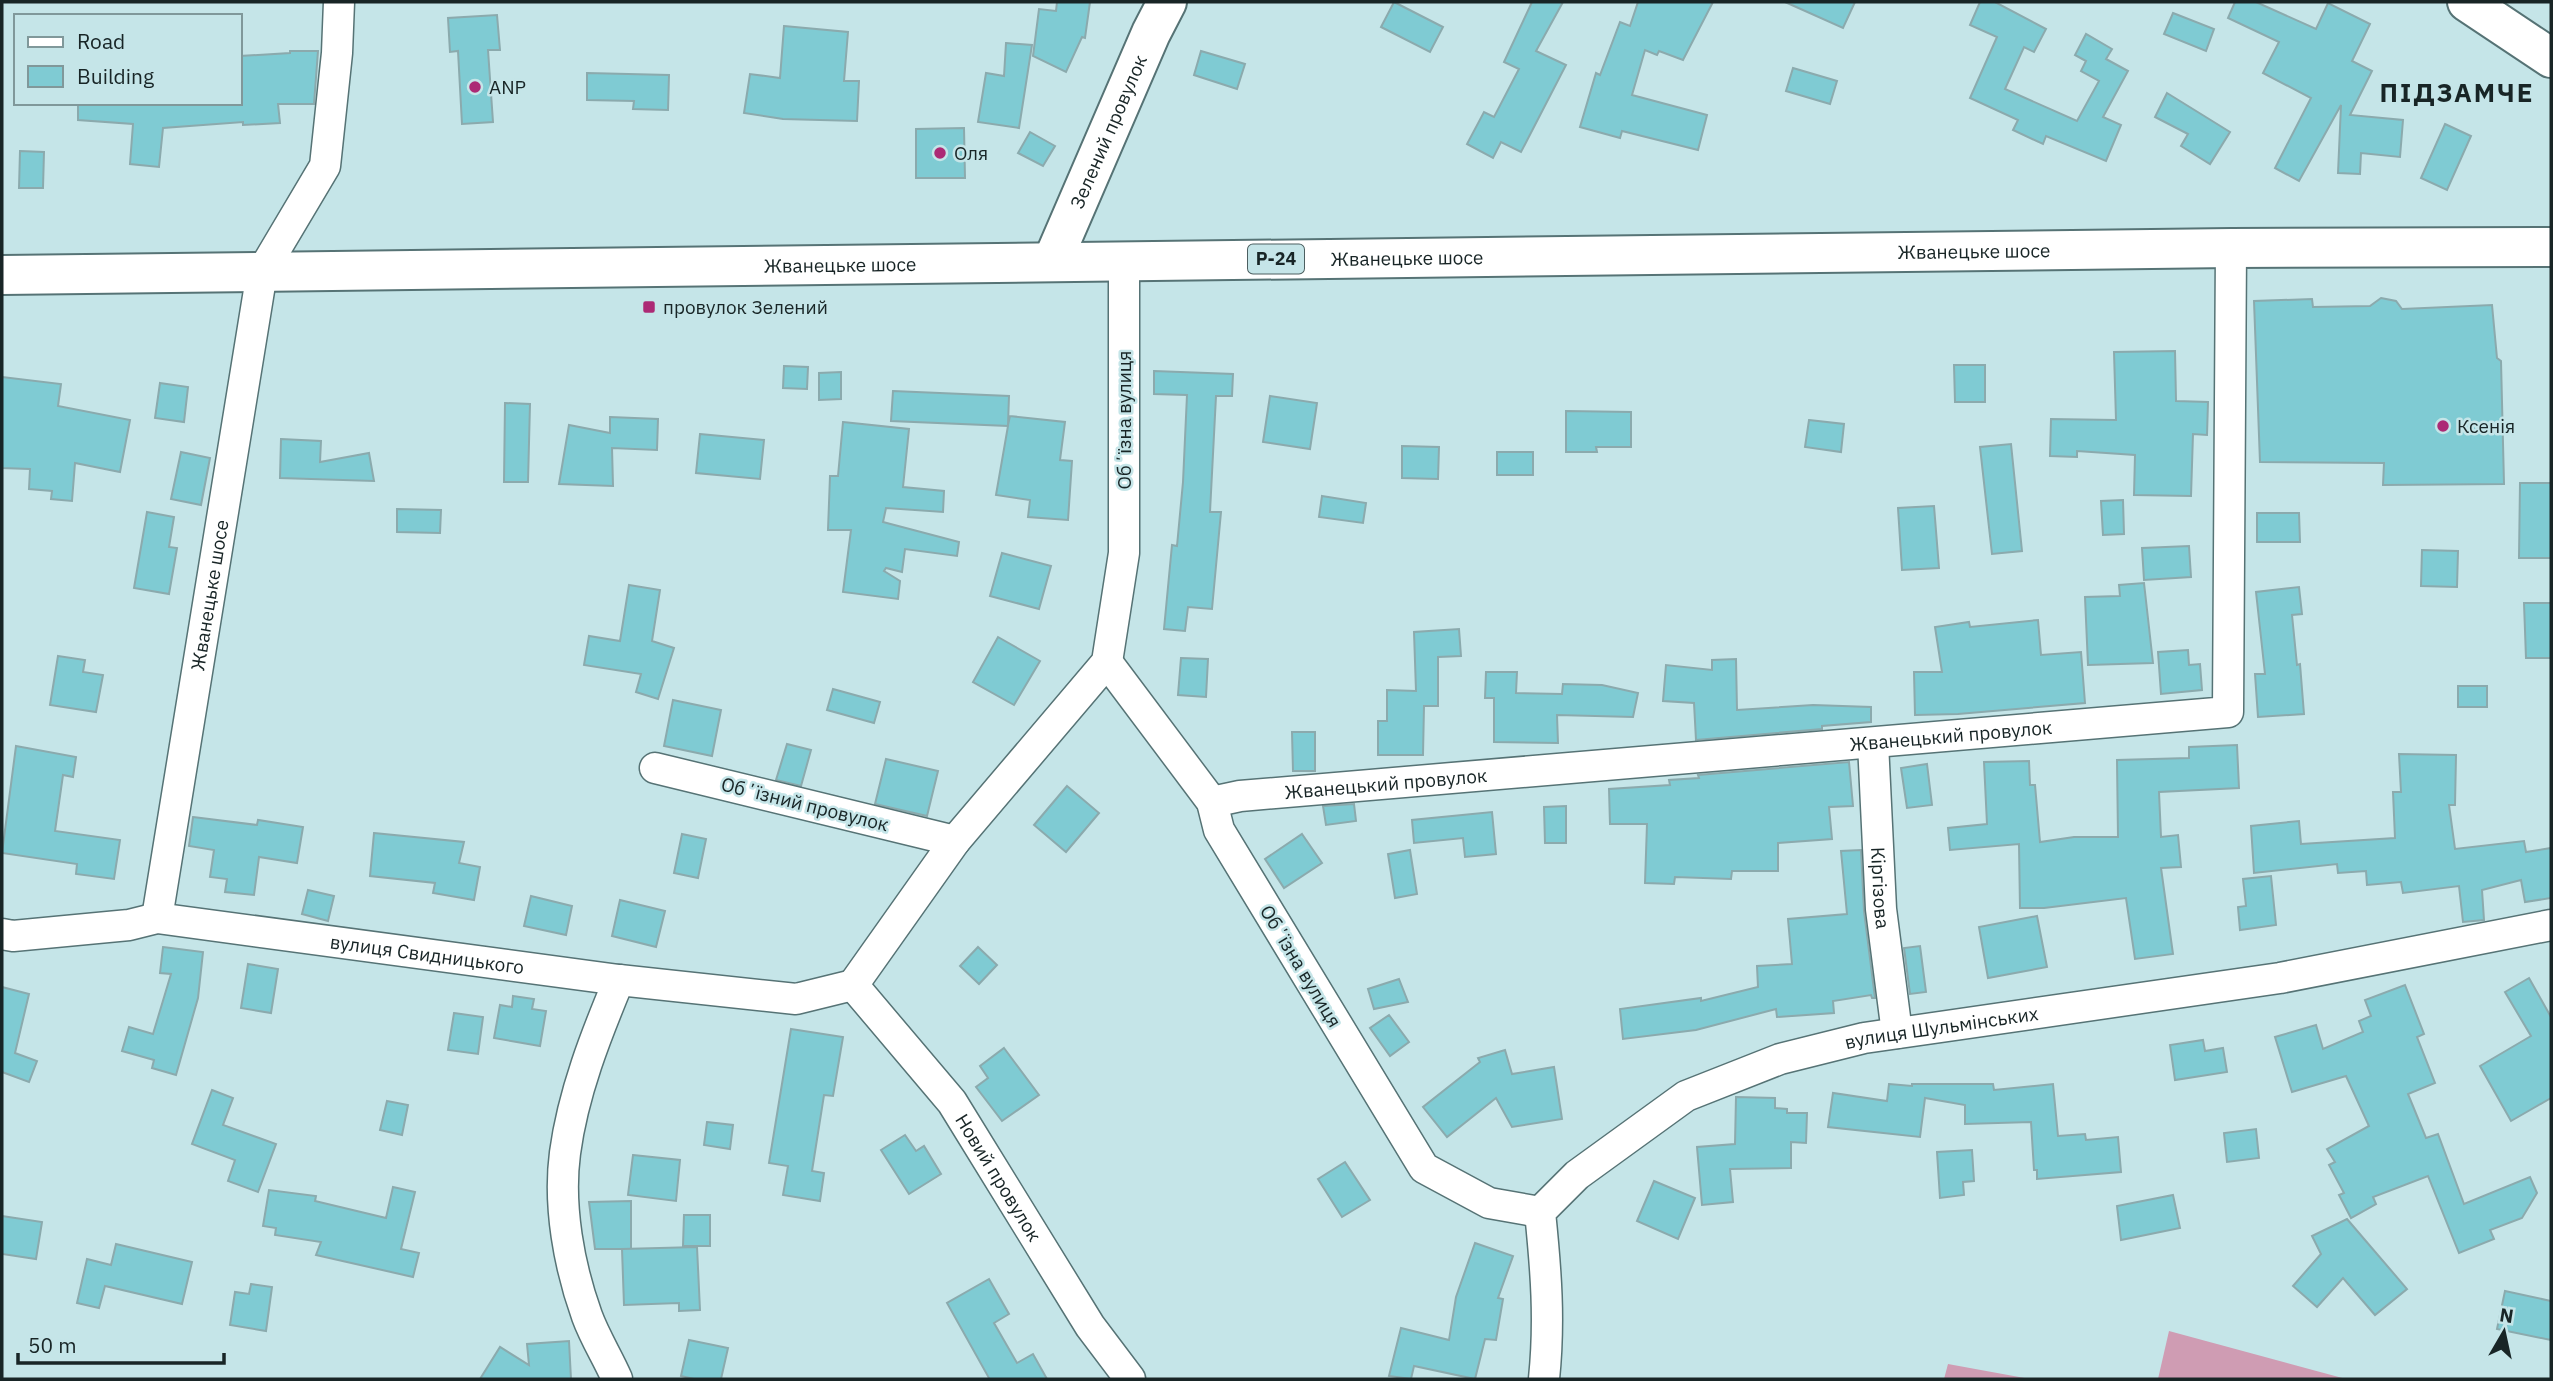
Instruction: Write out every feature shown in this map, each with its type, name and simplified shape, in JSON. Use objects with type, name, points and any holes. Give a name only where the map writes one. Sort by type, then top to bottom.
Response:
[{"type":"main road","name":"Зелений провулок","points":[[1052,262],[1167,2]]},
{"type":"main road","points":[[2467,2],[2551,58]]},
{"type":"main road","name":"Жванецьке шосе","points":[[2,275],[2231,247],[2551,247]]},
{"type":"street","points":[[262,272],[325,166],[337,52],[338,2]]},
{"type":"street","name":"Жванецький провулок","points":[[1212,802],[1240,796],[2228,712],[2231,247]]},
{"type":"street","name":"Обʼїзна вулиця","points":[[1124,261],[1124,553],[1107,662],[1212,802],[1219,830],[1424,1168],[1489,1203],[1540,1212]]},
{"type":"street","name":"Жванецьке шосе","points":[[156,918],[262,272]]},
{"type":"street","points":[[853,985],[955,841],[1107,662]]},
{"type":"street","name":"Кіргізова","points":[[1873,743],[1881,909],[1897,1033]]},
{"type":"street","name":"Обʼїзний провулок","points":[[655,768],[955,841]]},
{"type":"street","name":"вулиця Свидницького","points":[[2,934],[13,936],[129,925],[156,918],[619,980],[796,999],[853,985]]},
{"type":"street","name":"вулиця Шульмінських","points":[[1540,1212],[1577,1175],[1686,1096],[1780,1059],[1864,1038],[2280,978],[2551,925]]},
{"type":"street","points":[[617,1379],[588,1319],[574,1274],[567,1235],[565,1154],[589,1058],[619,980]]},
{"type":"street","name":"Новий провулок","points":[[853,985],[952,1102],[1090,1326],[1130,1379]]},
{"type":"street","points":[[1540,1212],[1548,1287],[1549,1337],[1544,1379]]},
{"type":"shaded area","points":[[2169,1331],[2346,1379],[2158,1379]]},
{"type":"shaded area","points":[[1948,1364],[2030,1379],[1944,1379]]},
{"type":"building","points":[[1057,2],[1090,2],[1085,38],[1082,37],[1066,72],[1033,56],[1039,9],[1056,11]]},
{"type":"building","points":[[1394,2],[1443,27],[1430,52],[1381,27]]},
{"type":"building","points":[[1532,2],[1563,2],[1536,51],[1566,65],[1521,152],[1501,142],[1493,158],[1467,144],[1484,112],[1494,117],[1519,69],[1504,62]]},
{"type":"building","points":[[1638,2],[1713,2],[1683,60],[1659,51],[1657,55],[1645,50],[1632,95],[1707,115],[1698,150],[1622,131],[1620,138],[1580,127],[1596,73],[1600,75],[1620,22],[1630,26]]},
{"type":"building","points":[[1785,2],[1855,2],[1843,28]]},
{"type":"building","points":[[1980,2],[1995,2],[2046,29],[2034,52],[2024,47],[2005,89],[2077,121],[2099,81],[2081,71],[2086,61],[2075,55],[2086,34],[2112,49],[2106,59],[2128,71],[2103,117],[2121,125],[2106,161],[2046,136],[2043,144],[2013,130],[2018,120],[1970,98],[1997,37],[1970,25]]},
{"type":"building","points":[[2235,2],[2256,2],[2316,29],[2328,3],[2370,24],[2352,61],[2372,71],[2350,115],[2403,120],[2400,157],[2361,153],[2360,174],[2338,173],[2341,105],[2299,181],[2275,168],[2311,98],[2263,73],[2279,42],[2228,18]]},
{"type":"building","points":[[2173,13],[2214,29],[2206,51],[2164,34]]},
{"type":"building","name":"ANP","points":[[497,15],[500,50],[488,50],[493,122],[462,124],[458,51],[450,52],[448,18]]},
{"type":"building","points":[[784,26],[848,32],[844,81],[859,81],[857,121],[783,119],[744,113],[750,74],[780,78]]},
{"type":"building","points":[[1006,43],[1032,45],[1019,128],[978,122],[986,73],[1004,76]]},
{"type":"building","points":[[318,51],[314,104],[278,104],[280,123],[243,125],[243,122],[163,128],[159,167],[130,164],[133,124],[78,120],[78,105],[242,105],[242,56]]},
{"type":"building","points":[[1201,51],[1245,64],[1237,89],[1194,75]]},
{"type":"building","points":[[1793,68],[1837,81],[1830,104],[1786,91]]},
{"type":"building","points":[[587,73],[669,75],[668,110],[633,109],[634,101],[587,100]]},
{"type":"building","points":[[2167,93],[2230,132],[2210,164],[2181,146],[2188,134],[2155,117]]},
{"type":"building","points":[[2445,124],[2471,136],[2447,190],[2421,178]]},
{"type":"building","points":[[964,128],[965,178],[916,178],[916,129]]},
{"type":"building","points":[[1030,132],[1055,146],[1043,166],[1018,153]]},
{"type":"building","points":[[20,151],[44,152],[43,188],[19,188]]},
{"type":"building","points":[[2381,298],[2396,301],[2402,309],[2492,305],[2497,358],[2501,361],[2504,484],[2383,485],[2384,463],[2260,462],[2254,301],[2312,299],[2313,307],[2370,306]]},
{"type":"building","points":[[2175,351],[2176,401],[2208,402],[2207,435],[2193,434],[2191,496],[2134,495],[2135,455],[2077,451],[2077,457],[2050,456],[2051,419],[2116,420],[2114,352]]},
{"type":"building","points":[[1954,365],[1985,365],[1985,402],[1955,402]]},
{"type":"building","points":[[784,366],[808,367],[807,389],[783,388]]},
{"type":"building","points":[[1154,371],[1233,374],[1232,396],[1216,396],[1210,512],[1221,512],[1212,609],[1188,607],[1185,631],[1164,629],[1172,545],[1177,546],[1187,395],[1154,394]]},
{"type":"building","points":[[841,372],[841,399],[819,400],[819,373]]},
{"type":"building","points":[[2,377],[61,384],[58,406],[130,420],[120,472],[75,463],[72,501],[51,499],[52,491],[29,489],[30,469],[2,468]]},
{"type":"building","points":[[160,383],[188,387],[184,422],[155,418]]},
{"type":"building","points":[[893,391],[1009,396],[1008,425],[1010,416],[1065,422],[1060,460],[1072,461],[1068,520],[1028,517],[1030,500],[996,495],[1008,426],[891,421]]},
{"type":"building","points":[[1270,396],[1317,403],[1310,449],[1263,442]]},
{"type":"building","points":[[505,403],[530,404],[528,482],[504,482]]},
{"type":"building","points":[[1566,411],[1631,412],[1631,447],[1596,447],[1597,452],[1566,452]]},
{"type":"building","points":[[610,417],[658,419],[657,450],[612,448],[613,486],[559,484],[569,425],[610,433]]},
{"type":"building","points":[[1809,420],[1844,424],[1841,452],[1805,447]]},
{"type":"building","points":[[843,422],[909,429],[903,487],[944,491],[943,512],[886,508],[883,522],[959,542],[957,556],[905,549],[902,572],[886,568],[884,571],[900,581],[898,599],[843,592],[851,530],[828,530],[830,476],[838,476]]},
{"type":"building","points":[[700,434],[764,440],[760,479],[696,473]]},
{"type":"building","points":[[281,439],[321,441],[320,462],[369,453],[374,481],[280,478]]},
{"type":"building","points":[[2011,444],[2022,551],[1992,554],[1980,447]]},
{"type":"building","points":[[1402,446],[1439,447],[1438,479],[1402,478]]},
{"type":"building","points":[[181,452],[210,458],[201,505],[171,499]]},
{"type":"building","points":[[1497,452],[1533,452],[1533,475],[1497,475]]},
{"type":"building","points":[[2520,483],[2551,483],[2551,558],[2519,558]]},
{"type":"building","points":[[1322,496],[1366,503],[1363,523],[1319,517]]},
{"type":"building","points":[[2123,500],[2124,534],[2103,535],[2101,501]]},
{"type":"building","points":[[1934,506],[1939,568],[1902,570],[1898,508]]},
{"type":"building","points":[[397,509],[441,510],[440,533],[397,532]]},
{"type":"building","points":[[147,512],[174,517],[169,547],[177,548],[169,594],[134,588]]},
{"type":"building","points":[[2257,513],[2299,513],[2300,542],[2257,542]]},
{"type":"building","points":[[2189,546],[2191,577],[2144,580],[2142,548]]},
{"type":"building","points":[[2422,550],[2458,551],[2457,587],[2421,586]]},
{"type":"building","points":[[1002,553],[1051,566],[1039,609],[990,596]]},
{"type":"building","points":[[2144,583],[2153,663],[2088,665],[2085,597],[2120,596],[2119,585]]},
{"type":"building","points":[[629,585],[660,590],[652,641],[674,648],[658,699],[636,692],[641,674],[584,665],[589,636],[620,641]]},
{"type":"building","points":[[2299,587],[2302,614],[2292,615],[2304,714],[2258,717],[2255,674],[2265,674],[2256,592]]},
{"type":"building","points":[[2524,603],[2551,603],[2551,658],[2526,658]]},
{"type":"building","points":[[2038,620],[2041,655],[2081,652],[2085,703],[1915,715],[1914,672],[1942,672],[1935,627],[1969,622],[1970,627]]},
{"type":"building","points":[[1459,629],[1461,656],[1438,657],[1438,706],[1424,706],[1423,755],[1378,755],[1378,721],[1387,721],[1387,690],[1416,691],[1414,632]]},
{"type":"building","points":[[998,637],[1040,661],[1014,705],[973,682]]},
{"type":"building","points":[[2188,650],[2189,665],[2200,664],[2202,690],[2161,694],[2158,652]]},
{"type":"building","points":[[58,656],[85,660],[83,672],[103,675],[96,712],[50,705]]},
{"type":"building","points":[[1181,658],[1208,659],[1206,697],[1178,695]]},
{"type":"building","points":[[1736,659],[1737,710],[1813,705],[1871,707],[1871,722],[1696,740],[1694,703],[1663,701],[1666,665],[1712,670],[1712,660]]},
{"type":"building","points":[[1486,672],[1517,672],[1516,693],[1562,694],[1563,684],[1602,685],[1638,693],[1633,717],[1557,715],[1558,743],[1494,742],[1494,698],[1485,698]]},
{"type":"building","points":[[2458,686],[2487,686],[2487,707],[2458,707]]},
{"type":"building","points":[[833,689],[880,702],[874,723],[827,710]]},
{"type":"building","points":[[673,700],[721,710],[712,756],[664,746]]},
{"type":"building","points":[[1292,732],[1315,732],[1315,771],[1293,771]]},
{"type":"building","points":[[787,744],[811,750],[801,786],[776,780]]},
{"type":"building","points":[[2237,745],[2239,788],[2159,792],[2161,837],[2178,835],[2181,867],[2161,868],[2173,954],[2135,959],[2126,898],[2044,908],[2020,908],[2019,844],[1950,850],[1948,828],[1987,824],[1984,762],[2029,761],[2030,785],[2035,785],[2040,842],[2074,837],[2118,837],[2117,760],[2189,758],[2189,747]]},
{"type":"building","points":[[16,746],[76,757],[73,777],[63,775],[55,831],[120,840],[114,879],[76,874],[77,864],[2,853]]},
{"type":"building","points":[[2399,754],[2456,755],[2455,805],[2449,805],[2455,849],[2524,841],[2526,852],[2551,848],[2551,898],[2525,902],[2521,880],[2482,890],[2484,920],[2463,922],[2459,886],[2403,893],[2401,882],[2367,885],[2366,871],[2338,873],[2337,864],[2254,873],[2251,826],[2299,821],[2301,844],[2395,838],[2393,792],[2401,792]]},
{"type":"building","points":[[886,759],[938,771],[927,816],[875,804]]},
{"type":"building","points":[[1849,762],[1853,806],[1829,807],[1832,839],[1778,843],[1778,871],[1732,871],[1731,879],[1675,877],[1674,884],[1645,883],[1647,824],[1610,824],[1609,789],[1670,785],[1669,780],[1699,778],[1698,775]]},
{"type":"building","points":[[1927,764],[1932,805],[1907,808],[1901,768]]},
{"type":"building","points":[[1067,786],[1099,813],[1066,852],[1034,825]]},
{"type":"building","points":[[1354,804],[1356,821],[1326,825],[1323,806]]},
{"type":"building","points":[[1566,806],[1566,843],[1545,843],[1544,807]]},
{"type":"building","points":[[1492,812],[1496,854],[1465,857],[1463,838],[1414,843],[1412,820]]},
{"type":"building","points":[[193,817],[257,825],[258,820],[303,827],[297,863],[259,857],[254,895],[225,892],[227,879],[210,877],[214,850],[189,846]]},
{"type":"building","points":[[374,833],[464,842],[459,863],[480,867],[474,900],[433,893],[435,883],[370,876]]},
{"type":"building","points":[[682,834],[706,839],[698,878],[674,873]]},
{"type":"building","points":[[1302,834],[1322,863],[1284,888],[1265,859]]},
{"type":"building","points":[[1410,850],[1417,894],[1395,898],[1388,854]]},
{"type":"building","points":[[1861,850],[1864,911],[1875,998],[1871,995],[1833,1001],[1834,1013],[1777,1017],[1776,1009],[1696,1030],[1623,1039],[1620,1009],[1701,998],[1701,1001],[1758,987],[1757,966],[1792,964],[1788,919],[1847,914],[1841,851]]},
{"type":"building","points":[[2271,876],[2276,925],[2240,930],[2238,907],[2246,906],[2243,879]]},
{"type":"building","points":[[308,890],[334,896],[328,921],[302,914]]},
{"type":"building","points":[[531,896],[572,906],[566,935],[524,926]]},
{"type":"building","points":[[620,900],[665,911],[656,947],[612,936]]},
{"type":"building","points":[[2037,916],[2047,967],[1988,978],[1979,927]]},
{"type":"building","points":[[1920,946],[1926,992],[1910,994],[1904,948]]},
{"type":"building","points":[[163,947],[203,952],[198,998],[176,1075],[152,1068],[154,1060],[122,1051],[129,1027],[153,1034],[171,974],[160,973]]},
{"type":"building","points":[[978,947],[997,965],[979,984],[960,966]]},
{"type":"building","points":[[248,964],[278,969],[271,1013],[241,1008]]},
{"type":"building","points":[[2529,978],[2551,1017],[2551,1098],[2511,1121],[2480,1066],[2531,1036],[2505,992]]},
{"type":"building","points":[[1399,979],[1408,1002],[1374,1009],[1368,989]]},
{"type":"building","points":[[2405,985],[2424,1034],[2417,1037],[2435,1083],[2408,1094],[2426,1138],[2438,1134],[2464,1204],[2530,1177],[2537,1193],[2522,1218],[2490,1230],[2494,1239],[2459,1253],[2428,1176],[2373,1197],[2376,1204],[2351,1218],[2339,1195],[2344,1193],[2329,1165],[2335,1162],[2327,1149],[2369,1126],[2346,1076],[2292,1092],[2275,1037],[2316,1025],[2323,1049],[2363,1032],[2359,1021],[2371,1016],[2365,1000]]},
{"type":"building","points":[[2,987],[29,994],[15,1053],[37,1061],[29,1082],[2,1072]]},
{"type":"building","points":[[513,996],[534,999],[532,1009],[546,1011],[540,1046],[494,1038],[500,1005],[512,1007]]},
{"type":"building","points":[[454,1013],[483,1017],[478,1054],[448,1050]]},
{"type":"building","points":[[1389,1015],[1409,1042],[1390,1056],[1370,1028]]},
{"type":"building","points":[[791,1029],[843,1037],[833,1096],[824,1095],[812,1171],[824,1173],[820,1201],[783,1195],[788,1166],[769,1163]]},
{"type":"building","points":[[2203,1040],[2205,1051],[2223,1048],[2227,1072],[2175,1080],[2170,1045]]},
{"type":"building","points":[[1004,1048],[1039,1095],[1002,1121],[976,1087],[988,1078],[980,1066]]},
{"type":"building","points":[[1505,1050],[1512,1074],[1554,1067],[1562,1119],[1512,1127],[1496,1098],[1447,1137],[1423,1107],[1480,1062],[1478,1058]]},
{"type":"building","points":[[1889,1084],[1993,1084],[1994,1090],[2053,1084],[2058,1136],[2085,1134],[2086,1140],[2118,1137],[2121,1172],[2037,1179],[2031,1122],[1965,1124],[1965,1105],[1925,1098],[1920,1137],[1828,1127],[1833,1093],[1887,1101]]},
{"type":"building","points":[[212,1090],[233,1098],[223,1125],[276,1144],[258,1192],[228,1181],[235,1160],[192,1144]]},
{"type":"building","points":[[1736,1097],[1775,1098],[1775,1108],[1787,1109],[1787,1113],[1807,1113],[1806,1143],[1791,1142],[1791,1168],[1730,1169],[1733,1202],[1702,1205],[1697,1147],[1735,1144]]},
{"type":"building","points":[[387,1101],[408,1105],[402,1135],[380,1130]]},
{"type":"building","points":[[707,1122],[733,1125],[730,1149],[704,1145]]},
{"type":"building","points":[[2256,1129],[2259,1158],[2227,1162],[2224,1133]]},
{"type":"building","points":[[905,1135],[916,1151],[924,1146],[941,1174],[909,1194],[881,1150]]},
{"type":"building","points":[[1972,1150],[1974,1181],[1963,1182],[1964,1195],[1940,1198],[1937,1152]]},
{"type":"building","points":[[633,1155],[680,1160],[676,1201],[628,1195]]},
{"type":"building","points":[[1345,1162],[1370,1200],[1342,1217],[1318,1179]]},
{"type":"building","points":[[1654,1181],[1695,1198],[1678,1239],[1637,1221]]},
{"type":"building","points":[[393,1187],[415,1192],[401,1249],[419,1253],[413,1277],[316,1255],[321,1242],[275,1235],[276,1228],[263,1226],[269,1190],[316,1196],[315,1201],[386,1218]]},
{"type":"building","points":[[2173,1195],[2180,1228],[2121,1240],[2117,1206]]},
{"type":"building","points":[[631,1201],[631,1249],[595,1249],[589,1202]]},
{"type":"building","points":[[684,1215],[710,1215],[710,1246],[683,1246]]},
{"type":"building","points":[[2,1216],[42,1222],[36,1259],[2,1254]]},
{"type":"building","points":[[2347,1219],[2407,1289],[2375,1315],[2343,1278],[2317,1307],[2293,1286],[2321,1254],[2312,1236]]},
{"type":"building","points":[[1475,1243],[1513,1256],[1498,1298],[1503,1299],[1496,1340],[1485,1339],[1475,1379],[1414,1366],[1411,1379],[1389,1376],[1401,1328],[1449,1340],[1456,1297]]},
{"type":"building","points":[[116,1244],[192,1262],[182,1304],[105,1286],[99,1308],[77,1303],[87,1259],[111,1265]]},
{"type":"building","points":[[697,1247],[700,1310],[679,1311],[679,1303],[624,1305],[622,1249]]},
{"type":"building","points":[[989,1279],[1009,1314],[994,1323],[1017,1363],[1033,1354],[1047,1379],[988,1379],[947,1303]]},
{"type":"building","points":[[251,1284],[272,1287],[266,1331],[230,1325],[235,1292],[249,1294]]},
{"type":"building","points":[[2505,1291],[2551,1301],[2551,1340],[2497,1329]]},
{"type":"building","points":[[689,1340],[728,1348],[721,1379],[681,1376]]},
{"type":"building","points":[[569,1341],[571,1379],[480,1379],[500,1347],[529,1365],[527,1344]]},
{"type":"place","name":"ANP","points":[[475,87]]},
{"type":"place","name":"Оля","points":[[940,153]]},
{"type":"place","name":"провулок Зелений","points":[[649,307]]},
{"type":"place","name":"Ксенія","points":[[2443,426]]},
{"type":"district","name":"ПІДЗАМЧЕ","points":[[2457,93]]}]
